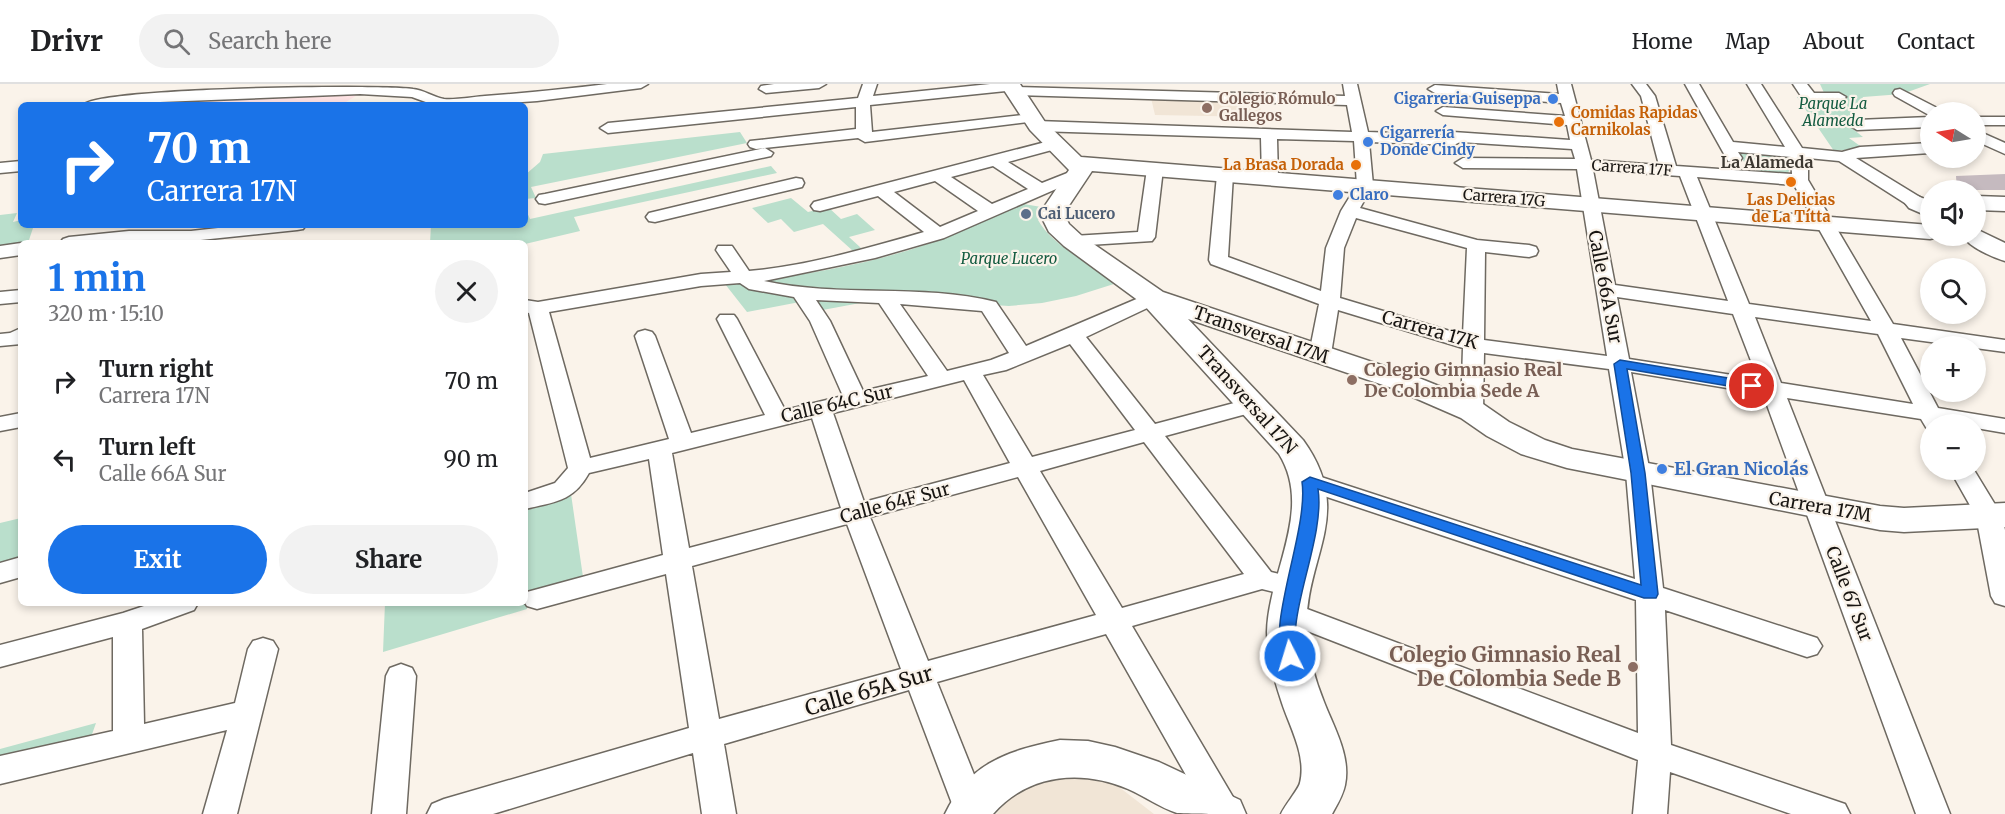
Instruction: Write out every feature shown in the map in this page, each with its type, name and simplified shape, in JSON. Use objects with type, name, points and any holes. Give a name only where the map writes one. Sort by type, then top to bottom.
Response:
[{"type":"street","points":[[470,102],[537,97],[592,86],[641,84]]},
{"type":"street","points":[[766,89],[819,84]]},
{"type":"street","points":[[864,135],[863,103],[870,84]]},
{"type":"street","name":"Calle 67 Sur","points":[[1639,84],[1648,96],[1678,171],[1705,215],[1774,390],[1933,814]]},
{"type":"street","points":[[1692,84],[1744,176]]},
{"type":"street","points":[[1754,84],[1801,160],[1800,180],[1886,329],[1930,414]]},
{"type":"street","points":[[1800,84],[1810,97],[1839,97]]},
{"type":"street","points":[[1469,179],[1435,86],[1568,101]]},
{"type":"street","points":[[528,500],[564,490],[572,483],[580,468],[532,313],[701,280],[770,275],[852,258],[938,234],[1039,189],[1079,168],[1034,122],[1012,87]]},
{"type":"street","points":[[608,128],[1012,87],[1352,93],[1365,185],[1350,211],[1335,248],[1330,301],[1320,354]]},
{"type":"street","points":[[118,102],[265,91],[390,90],[421,94],[439,102]]},
{"type":"street","points":[[365,102],[390,90]]},
{"type":"street","points":[[1900,93],[1920,104]]},
{"type":"street","points":[[1443,111],[1568,101]]},
{"type":"street","name":"Calle 66A Sur","points":[[1568,101],[1581,155],[1638,473],[1650,594],[1655,753],[1650,814]]},
{"type":"street","points":[[1875,112],[1895,123]]},
{"type":"street","points":[[1986,121],[2005,121]]},
{"type":"street","points":[[545,198],[765,152],[864,135],[1034,122],[1269,134],[1454,138],[1581,155]]},
{"type":"street","points":[[1857,125],[1920,122]]},
{"type":"street","points":[[1269,134],[1270,178]]},
{"type":"street","points":[[1986,140],[2001,147]]},
{"type":"street","points":[[820,206],[1057,144]]},
{"type":"street","points":[[1727,146],[1843,157],[1860,152],[1920,149]]},
{"type":"street","points":[[1986,146],[2001,147]]},
{"type":"street","points":[[655,217],[796,183],[765,152]]},
{"type":"street","name":"Carrera 17F","points":[[1463,163],[1581,155],[1678,171],[1800,180]]},
{"type":"street","points":[[1843,157],[1920,202]]},
{"type":"street","points":[[994,160],[1039,189]]},
{"type":"street","points":[[0,168],[18,166]]},
{"type":"street","name":"Carrera 17G","points":[[1079,168],[1155,169],[1920,231]]},
{"type":"street","name":"Transversal 17N","points":[[1079,168],[1054,212],[1058,227],[1073,241],[1153,298],[1300,459],[1310,482]]},
{"type":"street","points":[[1073,241],[1146,237],[1155,169]]},
{"type":"street","points":[[938,175],[990,211]]},
{"type":"street","name":"Carrera 17K","points":[[1225,175],[1218,260],[1330,301],[1474,345],[1620,364],[1920,418]]},
{"type":"street","points":[[881,190],[938,234]]},
{"type":"street","points":[[1986,203],[2005,204]]},
{"type":"street","points":[[1350,211],[1476,245],[1529,251]]},
{"type":"street","points":[[129,240],[159,228]]},
{"type":"street","points":[[129,240],[203,239],[277,228]]},
{"type":"street","points":[[1986,242],[2004,251]]},
{"type":"street","points":[[1472,411],[1476,245]]},
{"type":"street","points":[[0,252],[18,249]]},
{"type":"street","points":[[725,250],[744,277],[756,285],[801,292],[884,296],[989,306],[1022,356]]},
{"type":"street","points":[[1606,290],[2005,346]]},
{"type":"street","points":[[801,292],[820,321],[856,400]]},
{"type":"street","points":[[0,298],[18,296]]},
{"type":"street","points":[[884,296],[942,380]]},
{"type":"street","name":"Calle 64C Sur","points":[[580,468],[970,372],[1022,356],[1074,335],[1153,298]]},
{"type":"street","name":"Transversal 17M","points":[[1153,298],[1403,382],[1472,411],[1498,429],[1533,447],[1567,458],[1638,473]]},
{"type":"street","points":[[727,319],[778,418]]},
{"type":"street","points":[[1074,335],[1150,433],[1282,593],[1655,753],[1833,814]]},
{"type":"street","points":[[645,336],[671,445],[677,563],[719,814]]},
{"type":"street","points":[[970,372],[1224,814]]},
{"type":"street","name":"Calle 64F Sur","points":[[537,599],[677,563],[1253,405]]},
{"type":"street","points":[[820,409],[855,514],[969,811],[986,791],[1014,772],[1046,761],[1081,759],[1109,763],[1139,773],[1224,814]]},
{"type":"street","points":[[0,424],[18,421]]},
{"type":"street","name":"Carrera 17K","points":[[1986,424],[2005,426]]},
{"type":"street","name":"Carrera 17M","points":[[1638,473],[1816,507],[1904,520],[1997,516]]},
{"type":"street","points":[[1970,480],[1997,516],[2005,596]]},
{"type":"street","points":[[1304,814],[1315,803],[1322,788],[1324,756],[1294,676],[1282,593],[1308,531],[1310,482],[1807,646]]},
{"type":"street","points":[[0,573],[18,568]]},
{"type":"street","name":"Calle 65A Sur","points":[[444,814],[705,736],[1112,620],[1282,593]]},
{"type":"street","points":[[0,656],[127,623],[175,606]]},
{"type":"street","points":[[127,623],[129,740]]},
{"type":"street","points":[[220,814],[263,649]]},
{"type":"street","points":[[389,814],[401,676]]},
{"type":"street","points":[[0,770],[248,713]]},
{"type":"shaded area","points":[[359,94],[346,102],[178,102],[181,99]]},
{"type":"shaded area","name":"Colegio Rómulo Gallegos","points":[[1151,98],[1259,101],[1262,117],[1155,115]]},
{"type":"shaded area","points":[[1083,774],[1119,787],[1154,814],[996,814],[1016,792],[1053,775]]},
{"type":"green space","name":"Parque La Alameda","points":[[1820,84],[1930,84],[1902,94],[1863,97],[1848,125],[1863,137],[1849,138],[1863,148],[1834,151],[1797,97],[1825,95]]},
{"type":"green space","points":[[740,132],[747,143],[531,187],[536,198],[528,199],[528,172],[540,162],[543,154]]},
{"type":"green space","points":[[1737,149],[1792,154],[1795,158],[1788,173],[1791,177],[1750,173]]},
{"type":"green space","points":[[771,166],[777,173],[574,217],[580,231],[528,243],[528,240],[430,240],[431,228],[528,228],[528,215],[530,219]]},
{"type":"green space","points":[[791,198],[808,212],[828,207],[841,219],[857,214],[875,230],[849,237],[861,248],[853,251],[823,224],[794,232],[781,219],[768,223],[752,208]]},
{"type":"green space","name":"Parque Lucero","points":[[1018,203],[1047,208],[1038,220],[1044,229],[1063,246],[1117,283],[1076,296],[1042,303],[1009,306],[887,298],[812,312],[805,301],[747,312],[725,284],[816,272],[907,251],[964,230]]},
{"type":"green space","points":[[17,213],[13,222],[18,221],[18,228],[33,228],[29,240],[18,240],[18,245],[0,249],[0,215]]},
{"type":"green space","points":[[571,494],[583,577],[528,591],[528,505]]},
{"type":"green space","points":[[18,519],[18,560],[0,565],[0,523]]},
{"type":"green space","points":[[385,606],[526,606],[527,609],[383,652]]},
{"type":"green space","points":[[96,723],[90,740],[0,761],[0,749]]},
{"type":"building","points":[[2005,174],[2005,190],[1986,190],[1986,180],[1956,180],[1956,176]]},
{"type":"place","name":"Cigarreria Guiseppa","points":[[1553,99]]},
{"type":"place","name":"Colegio Rómulo Gallegos","points":[[1207,108]]},
{"type":"place","name":"Comidas Rapidas Carnikolas","points":[[1559,122]]},
{"type":"place","name":"Cigarrería Donde Cindy","points":[[1368,142]]},
{"type":"place","name":"La Brasa Dorada","points":[[1356,165]]},
{"type":"place","name":"Las Delicias de La Títta","points":[[1791,182]]},
{"type":"place","name":"Claro","points":[[1338,195]]},
{"type":"place","name":"Cai Lucero","points":[[1026,214]]},
{"type":"place","name":"Colegio Gimnasio Real De Colombia Sede A","points":[[1352,380]]},
{"type":"place","name":"El Gran Nicolás","points":[[1662,469]]},
{"type":"place","name":"Colegio Gimnasio Real De Colombia Sede B","points":[[1633,667]]},
{"type":"district","name":"La Alameda","points":[[1767,162]]},
{"type":"route","points":[[1290,656],[1287,626],[1308,531],[1310,482],[1650,594],[1638,473],[1620,364],[1752,386]]}]
